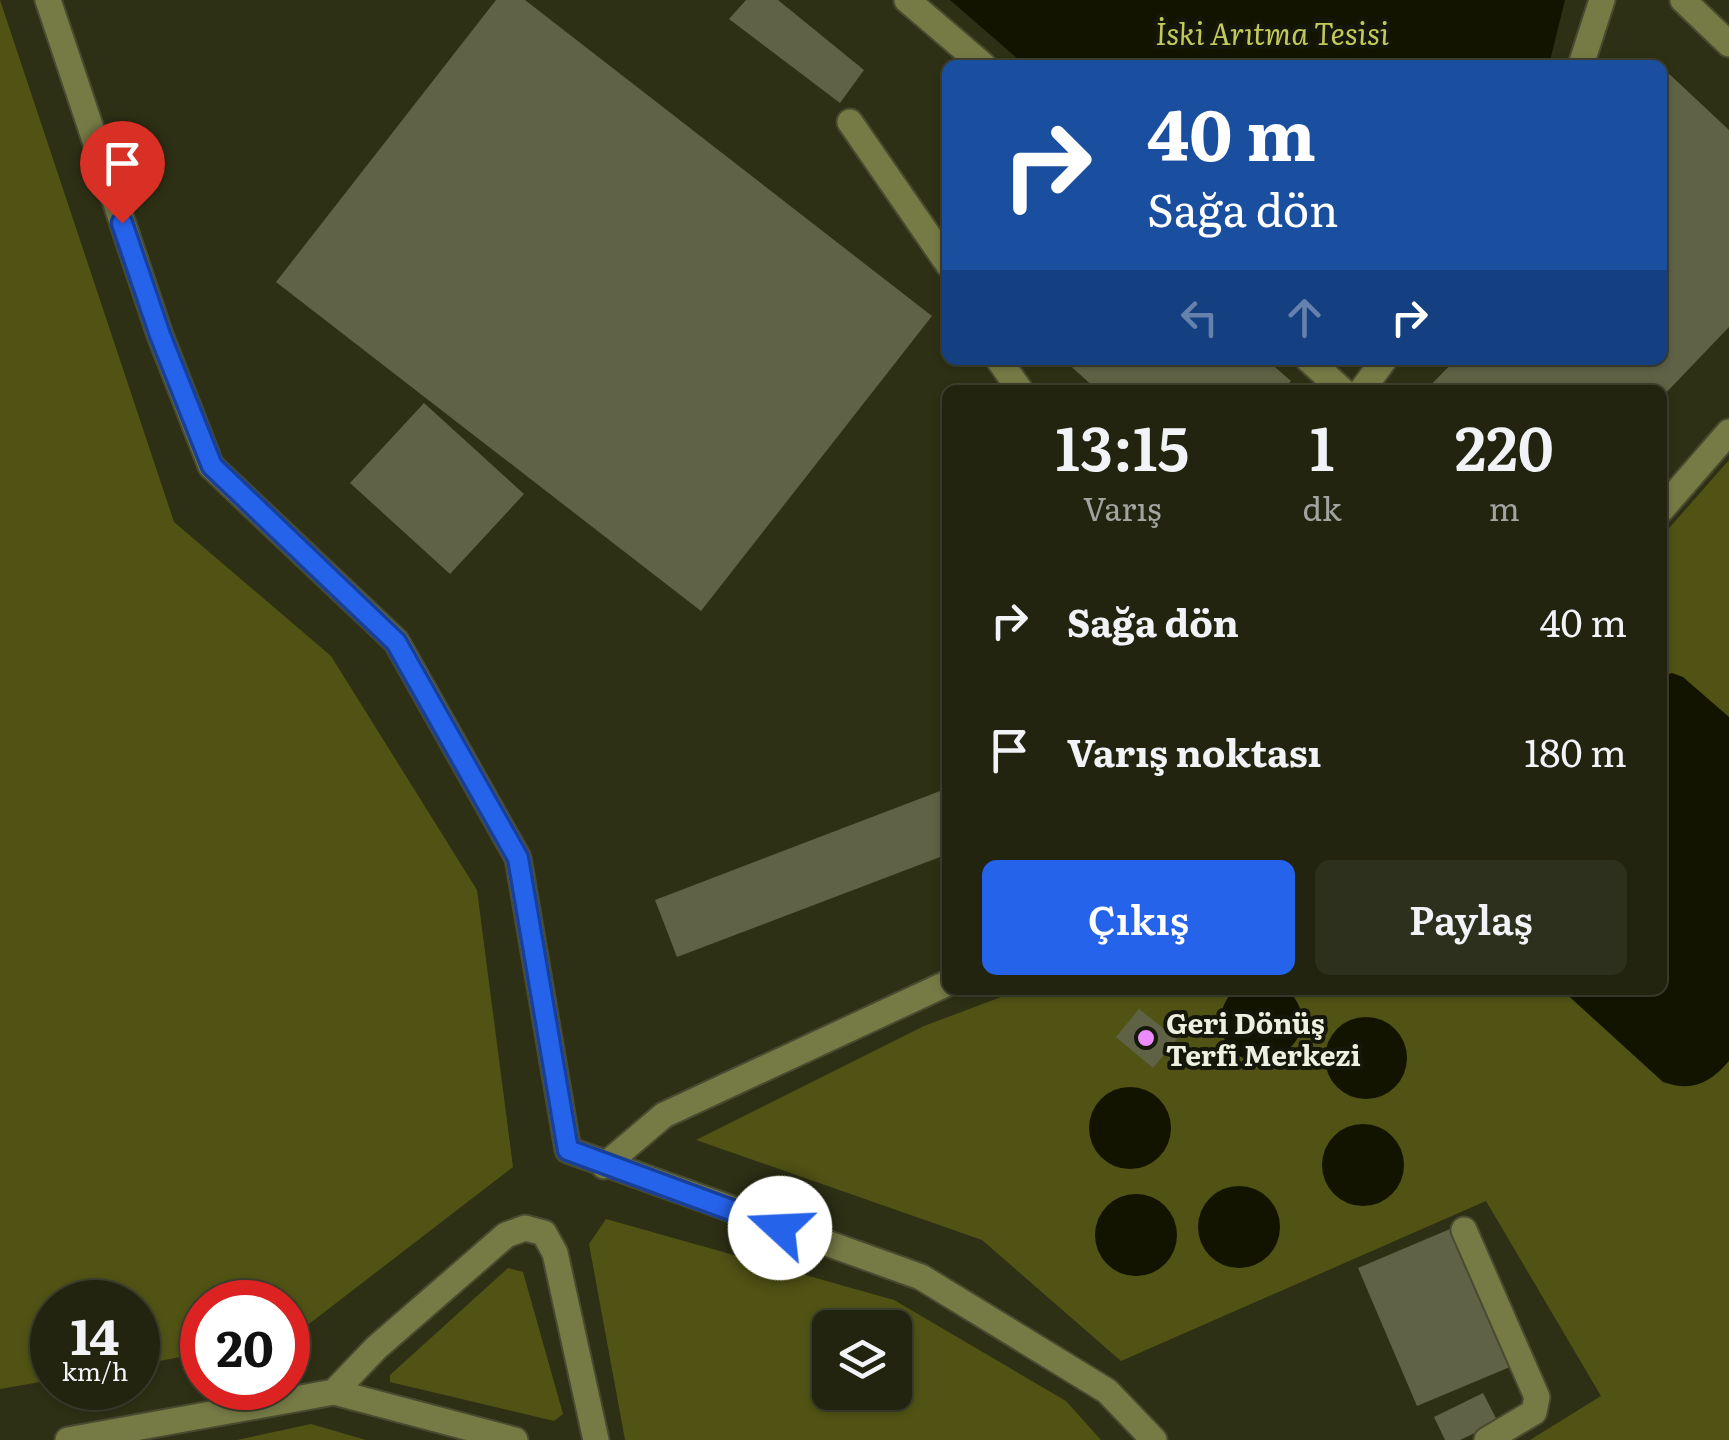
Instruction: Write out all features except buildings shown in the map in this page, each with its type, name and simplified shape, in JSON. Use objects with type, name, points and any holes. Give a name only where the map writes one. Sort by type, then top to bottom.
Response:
[{"type":"lane","points":[[48,0],[160,335],[212,466],[396,642],[518,858],[568,1150],[921,1277],[1107,1391],[1154,1440]]},
{"type":"lane","points":[[907,0],[977,60]]},
{"type":"lane","points":[[1584,60],[1602,0]]},
{"type":"lane","points":[[1683,0],[1729,44]]},
{"type":"lane","points":[[850,122],[942,255]]},
{"type":"lane","points":[[1314,365],[1336,385]]},
{"type":"lane","points":[[1667,504],[1729,432]]},
{"type":"lane","points":[[604,1166],[664,1115],[942,985]]},
{"type":"lane","points":[[334,1392],[376,1348],[479,1257],[506,1235],[525,1228],[544,1232],[555,1253],[596,1440]]},
{"type":"lane","points":[[1464,1230],[1537,1397],[1534,1412],[1487,1440]]},
{"type":"lane","points":[[68,1440],[334,1392],[516,1440]]},
{"type":"shaded area","points":[[0,0],[174,522],[331,656],[477,890],[513,1167],[310,1323],[310,1280],[180,1280],[180,1357],[160,1361],[160,1280],[30,1280],[30,1384],[0,1389]]},
{"type":"shaded area","points":[[1729,460],[1729,1440],[1530,1440],[1601,1396],[1486,1201],[1121,1361],[982,1240],[696,1140],[924,1026],[1007,995],[1667,995],[1667,530]]},
{"type":"shaded area","points":[[606,1219],[894,1300],[911,1310],[812,1310],[812,1410],[912,1410],[912,1311],[1066,1401],[1101,1440],[625,1440],[589,1244]]},
{"type":"shaded area","points":[[508,1268],[523,1272],[563,1414],[554,1421],[390,1382],[390,1375]]},
{"type":"shaded area","points":[[311,1424],[366,1440],[237,1440]]},
{"type":"water","name":"İski Arıtma Tesisi","points":[[950,0],[1565,0],[1550,60],[1019,60]]},
{"type":"water","points":[[1667,674],[1683,677],[1729,717],[1729,1061],[1707,1080],[1691,1086],[1663,1082],[1567,995],[1667,995]]},
{"type":"water","points":[[1231,995],[1291,995],[1300,1010],[1302,1028],[1294,1043],[1281,1054],[1265,1060],[1248,1059],[1233,1051],[1222,1033],[1224,1005]]},
{"type":"water","points":[[1366,1017],[1395,1029],[1407,1058],[1395,1087],[1366,1099],[1337,1087],[1325,1058],[1337,1029]]},
{"type":"water","points":[[1130,1087],[1159,1099],[1171,1128],[1159,1157],[1130,1169],[1101,1157],[1089,1128],[1101,1099]]},
{"type":"water","points":[[1363,1124],[1392,1136],[1404,1165],[1392,1194],[1363,1206],[1334,1194],[1322,1165],[1334,1136]]},
{"type":"water","points":[[1239,1186],[1268,1198],[1280,1227],[1268,1256],[1239,1268],[1210,1256],[1198,1227],[1210,1198]]},
{"type":"water","points":[[1136,1194],[1165,1206],[1177,1235],[1165,1264],[1136,1276],[1107,1264],[1095,1235],[1107,1206]]},
{"type":"place","name":"Geri Dönüş Terfi Merkezi","points":[[1146,1038]]},
{"type":"route","points":[[122,223],[160,335],[212,466],[396,642],[518,858],[568,1150],[780,1228]]}]
